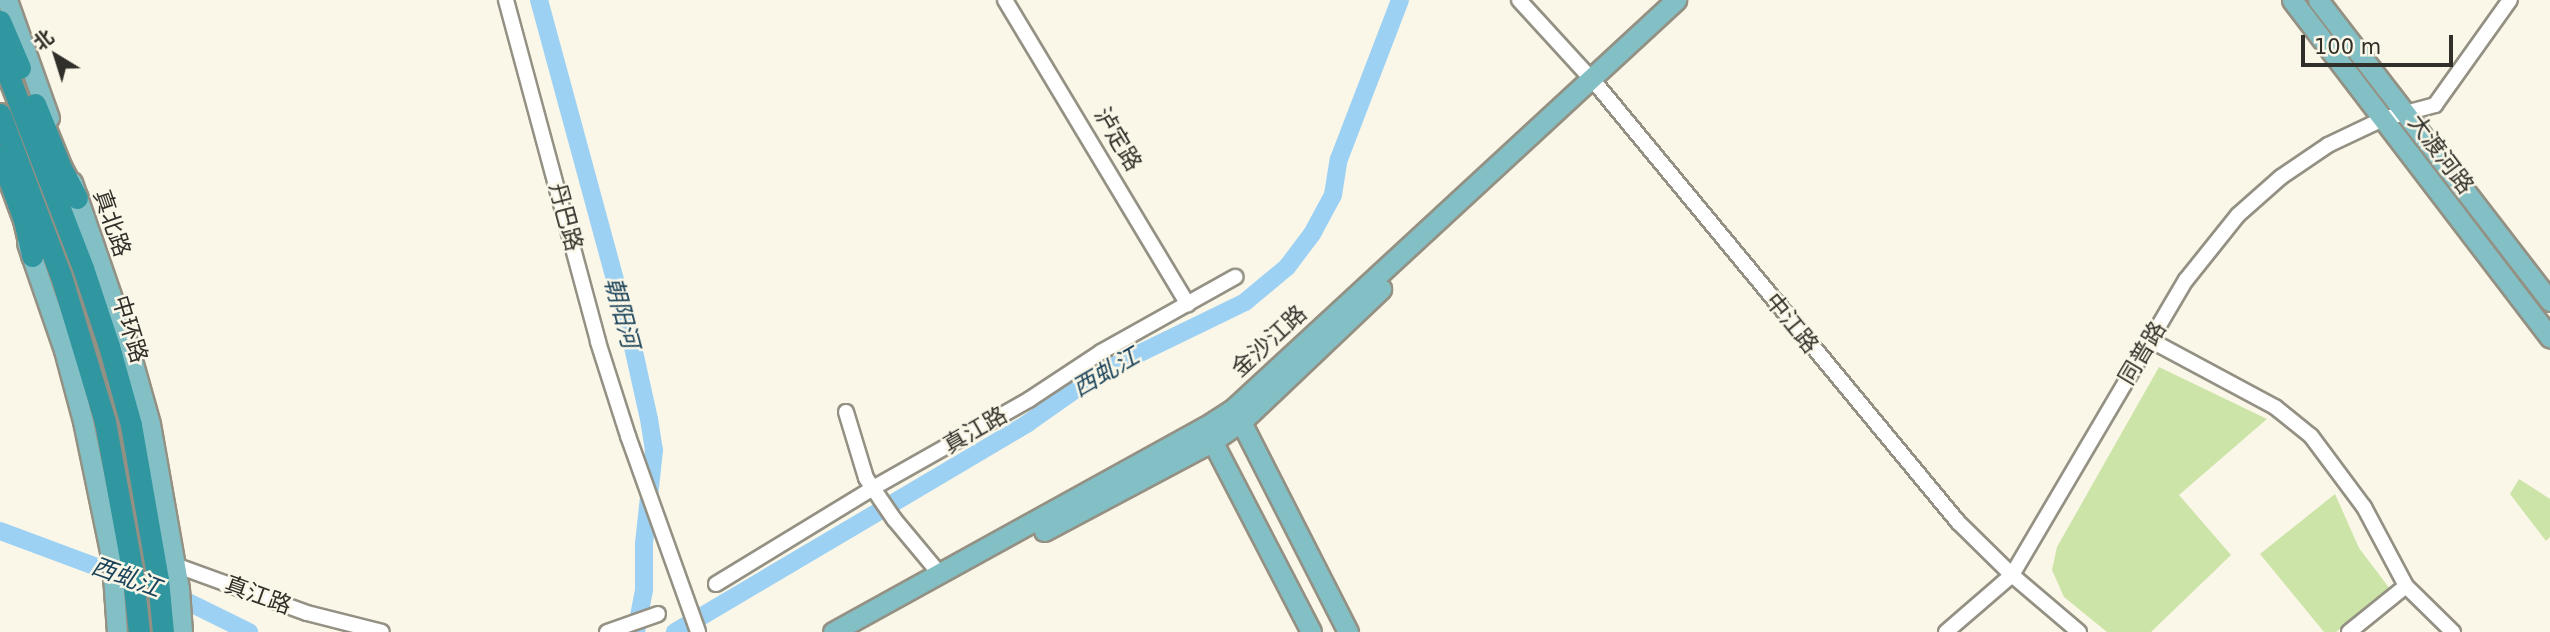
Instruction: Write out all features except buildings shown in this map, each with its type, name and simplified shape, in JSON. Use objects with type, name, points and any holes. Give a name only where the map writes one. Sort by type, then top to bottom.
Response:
[{"type":"highway","points":[[8,6],[61,168],[77,198]]},
{"type":"highway","name":"中环路","points":[[0,54],[83,268],[109,346],[131,425],[158,580],[172,627]]},
{"type":"highway","points":[[0,114],[85,349],[105,422],[132,569],[139,632]]},
{"type":"highway","points":[[0,155],[24,220],[32,256]]},
{"type":"main road","name":"金沙江路","points":[[854,632],[1209,434],[1238,414],[1594,81],[1676,0]]},
{"type":"main road","name":"金沙江路","points":[[1594,81],[1692,0]]},
{"type":"main road","name":"大渡河路","points":[[2292,0],[2550,338]]},
{"type":"main road","name":"大渡河路","points":[[2318,0],[2550,300]]},
{"type":"main road","points":[[0,178],[32,256],[64,350],[83,421],[112,561],[117,632]]},
{"type":"main road","name":"真北路","points":[[77,198],[127,342],[146,413],[179,589],[172,627]]},
{"type":"main road","points":[[1238,414],[1348,632]]},
{"type":"main road","name":"金沙江路","points":[[833,632],[939,573],[1209,434]]},
{"type":"main road","points":[[1209,434],[1311,632]]},
{"type":"street","name":"丹巴路","points":[[506,0],[598,342],[628,436],[698,632]]},
{"type":"street","name":"泸定路","points":[[1005,0],[1188,304]]},
{"type":"street","name":"中江路","points":[[1519,0],[1594,81],[1958,522],[2012,575],[2078,632]]},
{"type":"street","name":"同普路","points":[[1946,632],[2012,575],[2186,280],[2218,238],[2252,201],[2281,177],[2328,145],[2383,118],[2406,111],[2424,110],[2444,96],[2510,0]]},
{"type":"street","name":"真江路","points":[[716,584],[1235,277]]},
{"type":"street","points":[[2150,340],[2275,407],[2311,436],[2364,507],[2406,586],[2453,632]]},
{"type":"street","points":[[846,412],[866,478],[894,519],[939,573]]},
{"type":"street","name":"真江路","points":[[175,565],[307,613],[382,632]]},
{"type":"street","points":[[2350,632],[2406,586]]},
{"type":"street","points":[[607,632],[657,614]]},
{"type":"green space","points":[[2159,367],[2267,419],[2179,495],[2231,555],[2151,632],[2107,632],[2064,597],[2052,570],[2057,547]]},
{"type":"green space","points":[[2519,479],[2550,499],[2550,537],[2546,541],[2510,494]]},
{"type":"green space","points":[[2335,494],[2359,548],[2390,589],[2336,632],[2324,632],[2260,554]]},
{"type":"waterway","name":"朝阳河","points":[[539,0],[631,338],[654,450],[644,544],[644,590],[636,632]]},
{"type":"waterway","name":"西虬江","points":[[675,632],[1028,423],[1099,373],[1245,302],[1287,267],[1312,234],[1333,195],[1339,159],[1400,0]]},
{"type":"waterway","name":"西虬江","points":[[0,531],[180,598],[249,632]]}]
